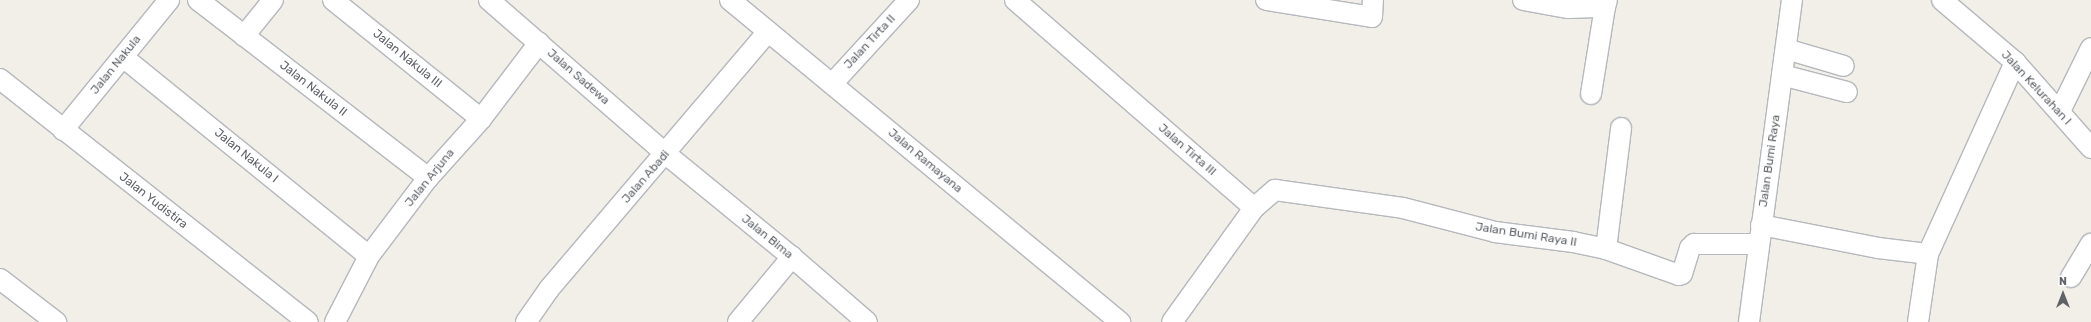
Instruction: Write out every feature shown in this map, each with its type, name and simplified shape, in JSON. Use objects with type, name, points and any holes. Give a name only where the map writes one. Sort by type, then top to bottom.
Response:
[{"type":"street","name":"Jalan Nakula","points":[[64,130],[169,0]]},
{"type":"street","name":"Jalan Nakula II","points":[[198,0],[428,178]]},
{"type":"street","points":[[244,36],[273,0]]},
{"type":"street","name":"Jalan Nakula III","points":[[334,0],[481,119]]},
{"type":"street","name":"Jalan Sadewa","points":[[489,0],[666,154]]},
{"type":"street","name":"Jalan Ramayana","points":[[730,0],[1120,322]]},
{"type":"street","name":"Jalan Tirta II","points":[[832,84],[908,0]]},
{"type":"street","name":"Jalan Tirta III","points":[[1015,0],[1254,208]]},
{"type":"street","points":[[1270,1],[1372,17],[1373,0]]},
{"type":"street","points":[[1523,0],[1568,8],[1606,3],[1591,94]]},
{"type":"street","name":"Jalan Bumi Raya","points":[[1749,322],[1759,235],[1792,0]]},
{"type":"street","name":"Jalan Kelurahan I","points":[[1942,0],[2015,62],[2091,148]]},
{"type":"street","name":"Jalan Abadi","points":[[526,322],[549,289],[666,154],[768,32]]},
{"type":"street","name":"Jalan Arjuna","points":[[335,322],[370,256],[428,178],[481,119],[539,43]]},
{"type":"street","points":[[2060,112],[2091,48]]},
{"type":"street","points":[[1786,49],[1844,66]]},
{"type":"street","name":"Jalan Nakula I","points":[[123,57],[370,256]]},
{"type":"street","points":[[1918,322],[1928,254],[2015,62]]},
{"type":"street","points":[[1782,75],[1847,92]]},
{"type":"street","name":"Jalan Yudistira","points":[[0,79],[308,322]]},
{"type":"street","points":[[1606,250],[1621,128]]},
{"type":"street","name":"Jalan Bima","points":[[666,154],[792,257],[866,322]]},
{"type":"street","name":"Jalan Bumi Raya II","points":[[1254,208],[1275,190],[1403,208],[1495,232],[1572,242],[1606,250],[1680,275],[1682,274],[1690,248],[1694,244],[1759,235]]},
{"type":"street","points":[[1172,322],[1254,208]]},
{"type":"street","points":[[1759,235],[1928,254]]},
{"type":"street","points":[[2071,277],[2091,244]]},
{"type":"street","points":[[738,322],[792,257]]},
{"type":"street","points":[[0,279],[56,322]]}]
